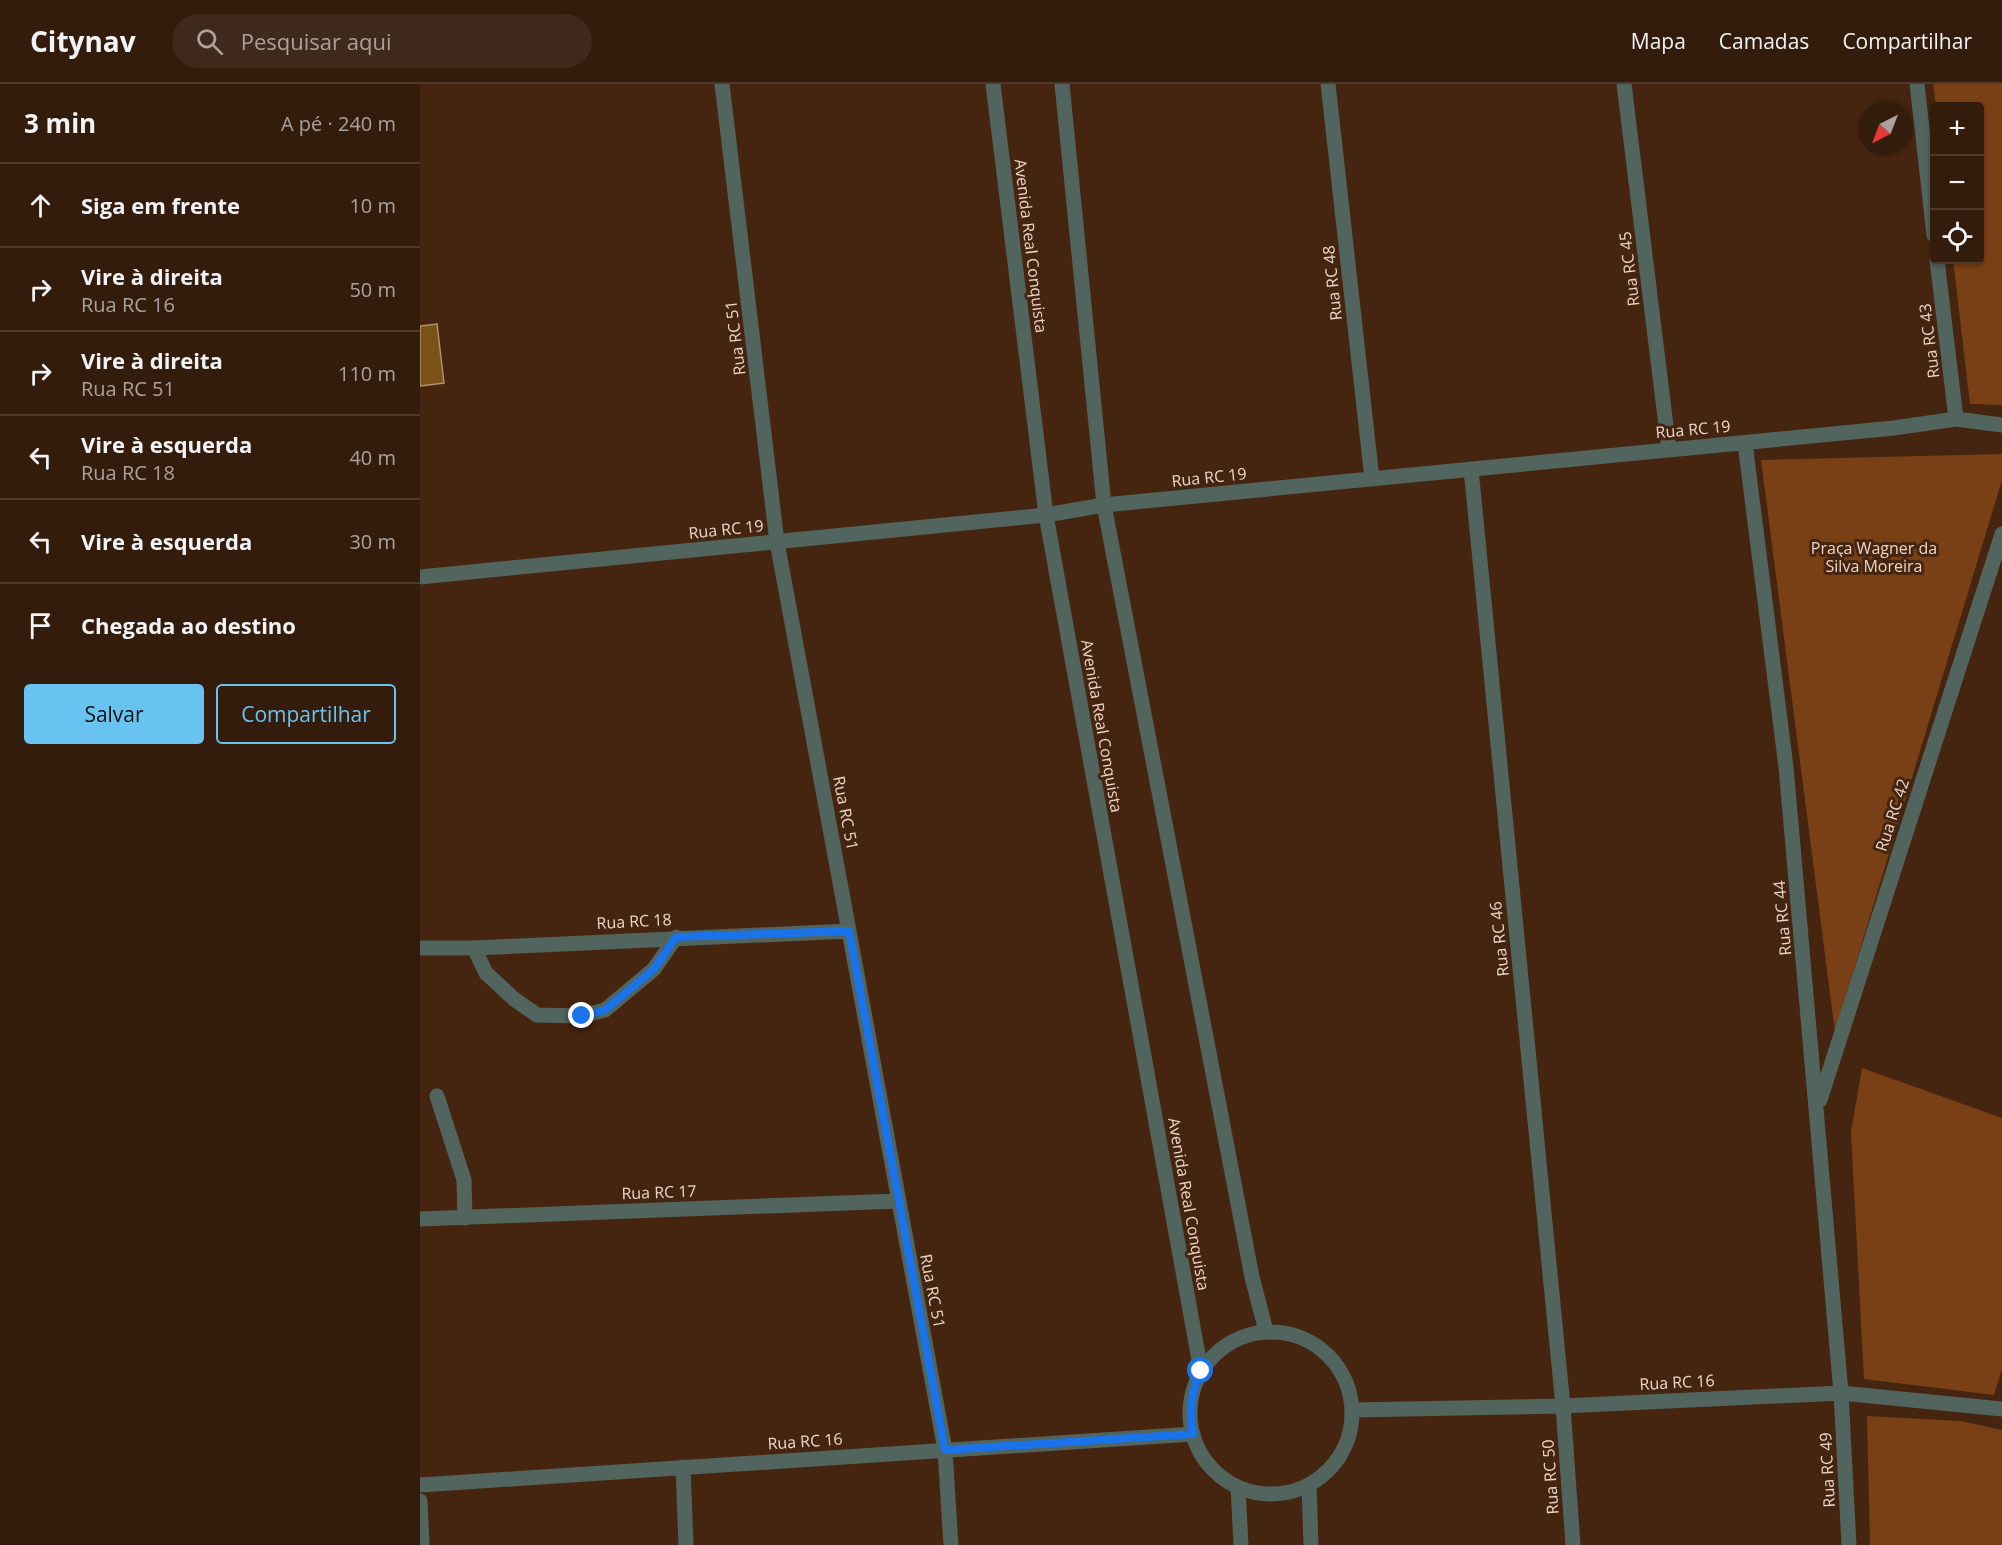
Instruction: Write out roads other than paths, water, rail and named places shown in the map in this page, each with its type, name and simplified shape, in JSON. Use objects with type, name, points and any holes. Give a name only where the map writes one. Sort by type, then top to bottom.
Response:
[{"type":"street","name":"Rua RC 51","points":[[722,84],[777,542],[945,1450],[951,1545]]},
{"type":"street","name":"Avenida Real Conquista","points":[[993,84],[1046,515],[1201,1371]]},
{"type":"street","points":[[1062,84],[1104,505],[1252,1277],[1266,1332]]},
{"type":"street","name":"Rua RC 48","points":[[1328,84],[1372,479]]},
{"type":"street","name":"Rua RC 45","points":[[1624,84],[1669,450]]},
{"type":"street","points":[[1917,84],[1932,210]]},
{"type":"street","name":"Rua RC 43","points":[[1937,264],[1956,419]]},
{"type":"street","name":"Rua RC 19","points":[[420,577],[1046,515],[1104,505],[1894,428],[1956,419],[2002,424]]},
{"type":"street","name":"Rua RC 44","points":[[1745,443],[1786,767],[1841,1392]]},
{"type":"street","name":"Rua RC 46","points":[[1471,469],[1563,1406]]},
{"type":"street","name":"Rua RC 42","points":[[1817,1107],[2002,534]]},
{"type":"street","name":"Rua RC 18","points":[[420,948],[474,948],[676,937],[849,931]]},
{"type":"street","points":[[474,948],[486,973],[514,999],[537,1015],[582,1016],[605,1010],[654,969],[676,937]]},
{"type":"street","points":[[438,1096],[464,1180],[465,1218]]},
{"type":"street","name":"Rua RC 17","points":[[420,1219],[898,1201]]},
{"type":"street","points":[[1266,1332],[1287,1333],[1308,1341],[1325,1353],[1340,1369],[1348,1389],[1352,1410],[1348,1440],[1333,1467],[1309,1485],[1286,1493],[1262,1493],[1238,1487],[1218,1474],[1202,1456],[1193,1434],[1190,1412],[1193,1390],[1201,1371],[1218,1351],[1240,1338],[1266,1332]]},
{"type":"street","name":"Rua RC 16","points":[[1352,1410],[1563,1406],[1841,1392],[2001,1406]]},
{"type":"street","name":"Rua RC 49","points":[[1841,1392],[1849,1545]]},
{"type":"street","name":"Rua RC 50","points":[[1563,1406],[1573,1545]]},
{"type":"street","name":"Rua RC 16","points":[[420,1485],[1193,1434]]},
{"type":"street","points":[[683,1467],[686,1545]]},
{"type":"street","points":[[1309,1485],[1311,1545]]},
{"type":"street","points":[[1238,1487],[1241,1545]]},
{"type":"street","points":[[420,1501],[422,1545]]},
{"type":"park label","name":"Praça Wagner da Silva Moreira","points":[[1874,557]]}]
